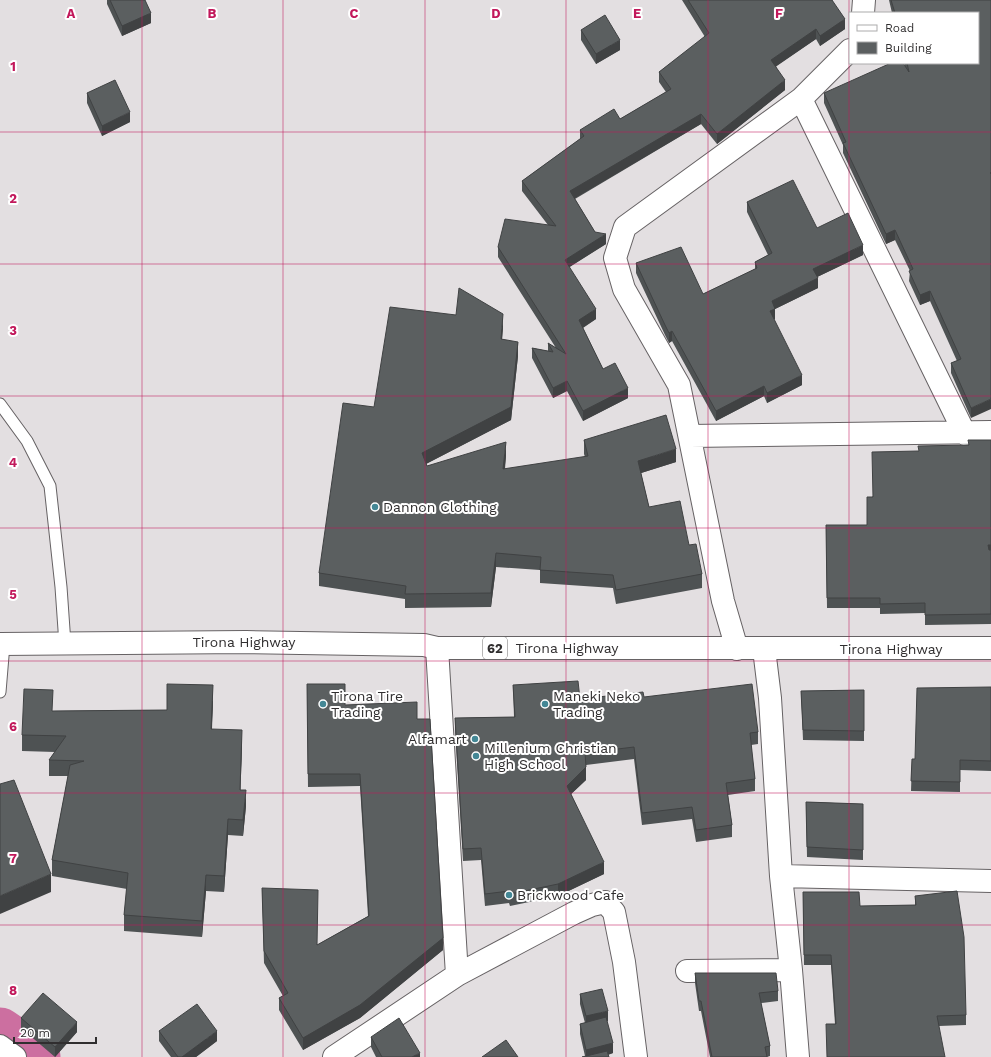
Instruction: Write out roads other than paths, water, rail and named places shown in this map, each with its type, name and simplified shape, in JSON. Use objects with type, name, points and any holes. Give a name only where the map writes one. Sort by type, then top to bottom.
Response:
[{"type":"street","points":[[863,12],[864,0]]},
{"type":"street","points":[[737,649],[723,601],[679,385],[624,289],[615,258],[625,227],[801,99],[849,51]]},
{"type":"street","points":[[801,99],[965,434]]},
{"type":"street","points":[[690,436],[965,434],[991,432]]},
{"type":"street","name":"Tirona Highway","points":[[2,644],[246,642],[424,645],[437,648],[991,648]]},
{"type":"street","points":[[437,648],[457,975]]},
{"type":"street","points":[[764,649],[770,698],[781,876],[798,1057]]},
{"type":"street","points":[[781,876],[991,882]]},
{"type":"street","points":[[334,1057],[457,975],[592,905],[605,902],[614,912],[624,962],[636,1057]]},
{"type":"street","points":[[687,971],[791,970]]},
{"type":"street","points":[[0,1046],[15,1057]]},
{"type":"lane","points":[[0,404],[27,441],[50,486],[61,587],[65,644]]},
{"type":"lane","points":[[0,692],[2,644]]},
{"type":"waterway","points":[[0,1032],[36,1057]]},
{"type":"place","name":"Dannon Clothing","points":[[375,507]]},
{"type":"place","name":"Tirona Tire Trading","points":[[323,704]]},
{"type":"place","name":"Maneki Neko Trading","points":[[545,704]]},
{"type":"place","name":"Alfamart","points":[[475,739]]},
{"type":"place","name":"Millenium Christian High School","points":[[476,756]]},
{"type":"place","name":"Brickwood Cafe","points":[[509,895]]}]
